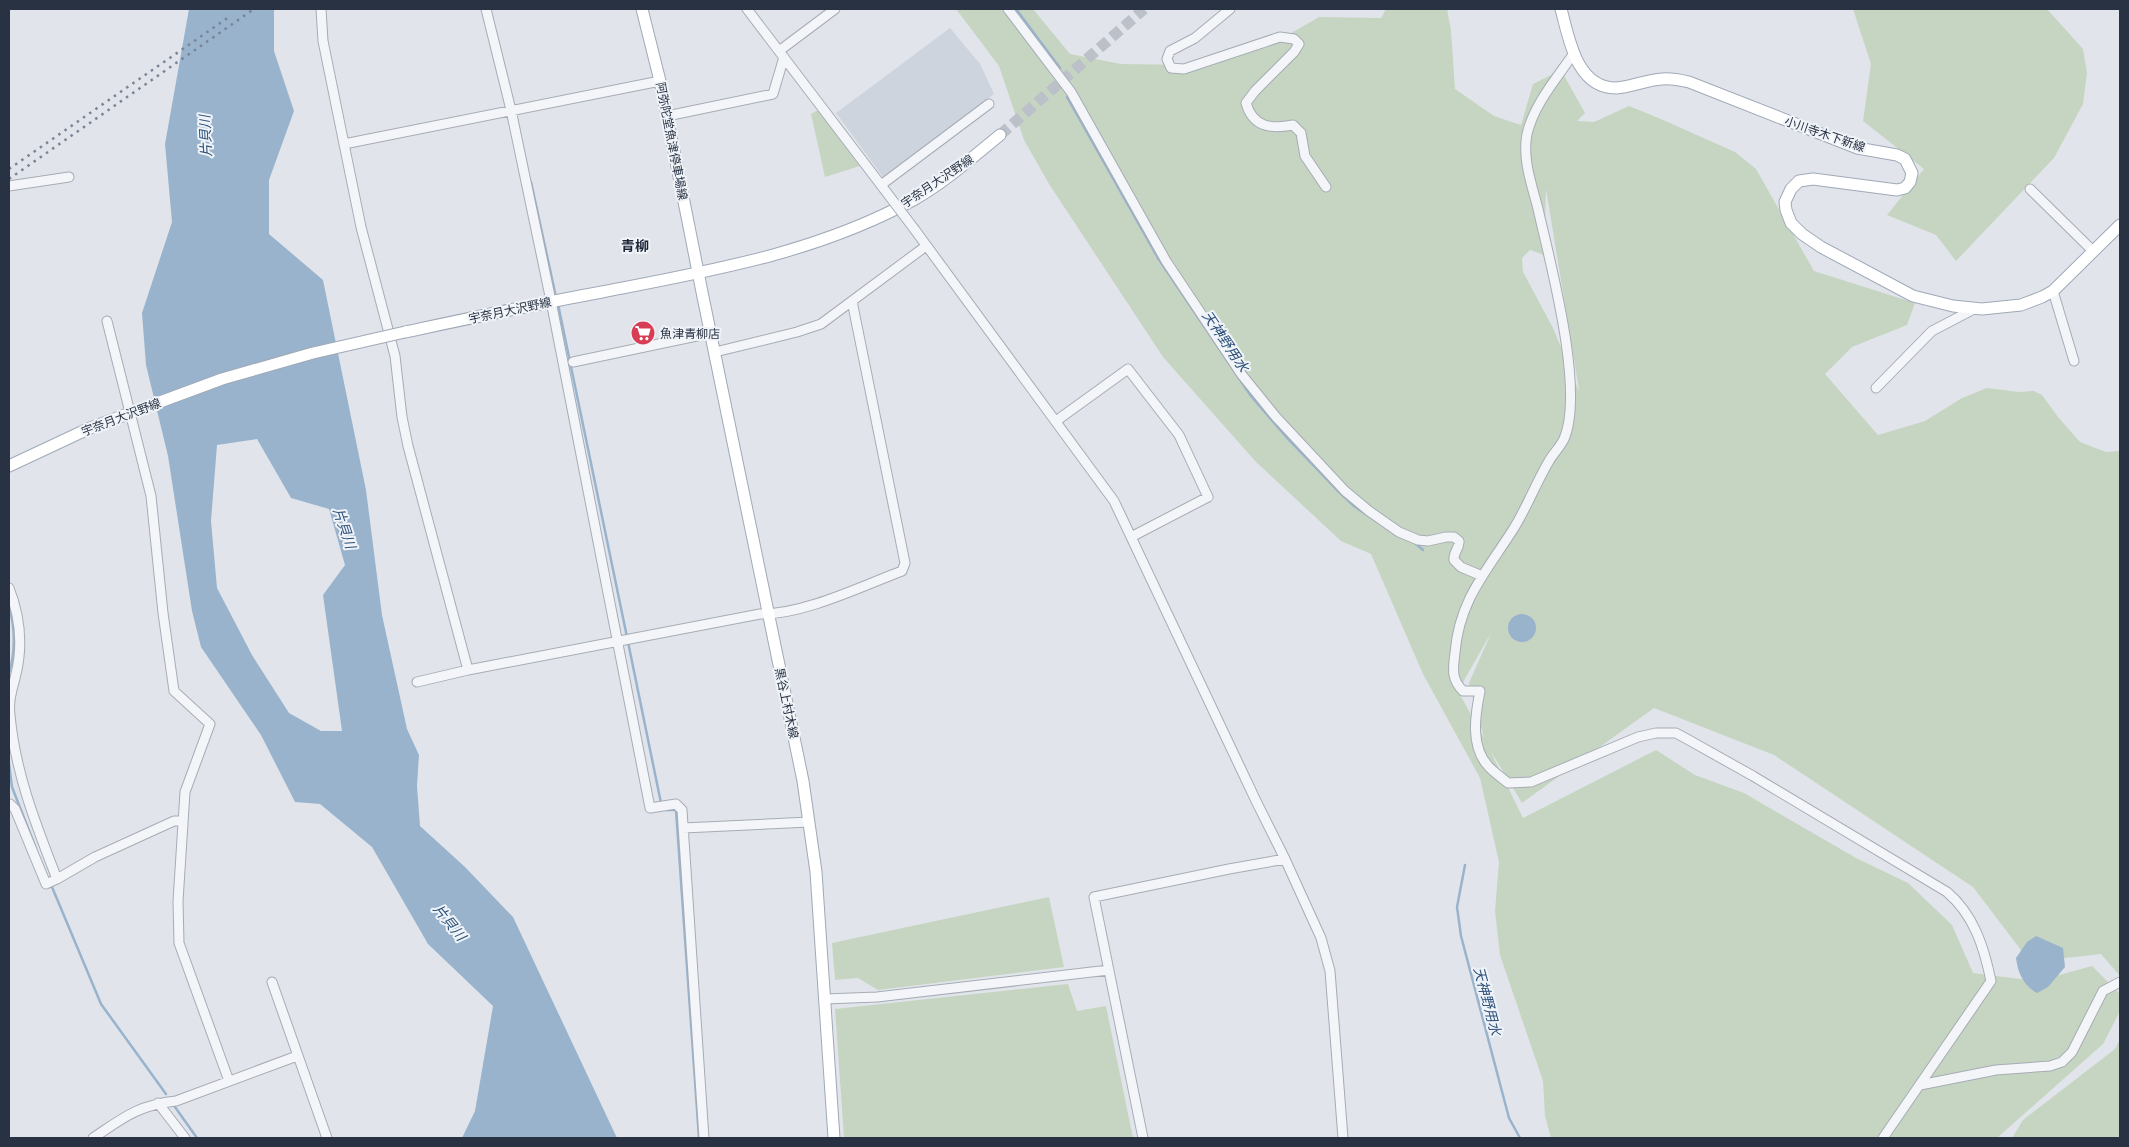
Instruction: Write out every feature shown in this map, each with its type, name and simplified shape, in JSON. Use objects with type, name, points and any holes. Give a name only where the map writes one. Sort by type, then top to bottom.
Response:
[{"type":"main road","name":"阿弥陀堂魚津停車場線","points":[[642,9],[660,81],[698,273]]},
{"type":"main road","name":"小川寺木下新線","points":[[1560,9],[1574,53],[1586,75],[1602,86],[1616,88],[1661,79],[1688,82],[1857,148],[1897,155],[1905,159],[1912,173],[1910,182],[1905,188],[1898,190],[1813,179],[1799,181],[1791,189],[1785,202],[1791,223],[1802,234],[1820,247],[1913,296],[1953,306],[1976,308],[2001,308],[2021,305],[2042,298],[2054,291],[2120,225]]},
{"type":"main road","name":"宇奈月大沢野線","points":[[9,466],[90,428],[222,380],[313,353],[551,301],[772,257],[852,230],[918,197],[1000,135]]},
{"type":"main road","name":"黒谷上村木線","points":[[698,273],[794,736],[809,822],[816,872],[834,1138]]},
{"type":"street","points":[[320,9],[323,41],[361,227],[396,356],[402,417],[408,446],[468,670]]},
{"type":"street","points":[[486,9],[511,110],[551,301],[650,808],[676,804],[682,810],[704,1138]]},
{"type":"street","points":[[747,9],[915,230],[1114,501],[1322,938],[1330,971],[1343,1138]]},
{"type":"street","points":[[667,116],[773,94],[782,54],[835,9]]},
{"type":"street","points":[[1008,9],[1071,92],[1166,261],[1242,375],[1276,417],[1345,491],[1369,511],[1399,532],[1418,540],[1428,541],[1446,536],[1454,537],[1459,541],[1460,546],[1454,556],[1454,560],[1461,567],[1482,576]]},
{"type":"street","points":[[1230,9],[1195,38],[1170,51],[1167,59],[1171,68],[1184,69],[1280,37],[1294,39],[1299,44],[1294,52],[1255,91],[1246,104],[1249,112],[1262,124],[1274,128],[1293,125],[1302,133],[1305,156],[1326,187]]},
{"type":"street","points":[[1574,53],[1535,110],[1527,134],[1525,155],[1552,271],[1566,348],[1570,393],[1564,439],[1549,461],[1515,527],[1466,602],[1458,626],[1453,669],[1456,683],[1463,691],[1480,691],[1475,712],[1478,748],[1488,766],[1508,783],[1531,782],[1638,737],[1656,733],[1676,734],[1753,776],[1948,892],[1961,904],[1974,924],[1987,959],[1991,981],[1883,1138]]},
{"type":"street","points":[[344,144],[660,81]]},
{"type":"street","points":[[882,187],[989,104]]},
{"type":"street","points":[[9,186],[68,177]]},
{"type":"street","points":[[2030,189],[2093,251]]},
{"type":"street","points":[[715,352],[797,332],[821,324],[926,246]]},
{"type":"street","points":[[2054,291],[2074,361]]},
{"type":"street","points":[[417,682],[468,670],[760,614],[775,614],[818,602],[902,571],[905,563],[852,301]]},
{"type":"street","points":[[1876,388],[1932,331],[1976,308]]},
{"type":"street","points":[[107,321],[136,411],[150,496],[164,622],[174,690],[210,724],[185,792],[178,901],[179,944],[229,1081]]},
{"type":"street","points":[[573,362],[711,333]]},
{"type":"street","points":[[1056,421],[1128,368],[1178,435],[1208,497],[1130,537]]},
{"type":"street","points":[[9,588],[22,643],[9,698],[16,753],[22,785],[57,879]]},
{"type":"street","points":[[9,805],[15,809],[46,884],[95,857],[174,821],[183,821]]},
{"type":"street","points":[[683,828],[809,822]]},
{"type":"street","points":[[1143,1138],[1094,897],[1286,859]]},
{"type":"street","points":[[825,999],[877,997],[1109,970]]},
{"type":"street","points":[[272,982],[327,1138]]},
{"type":"street","points":[[1920,1086],[1996,1070],[2050,1066],[2062,1062],[2072,1052],[2103,991],[2120,982]]},
{"type":"street","points":[[92,1138],[138,1109],[158,1103],[176,1101],[297,1056]]},
{"type":"street","points":[[158,1103],[185,1138]]},
{"type":"shaded area","points":[[950,28],[980,64],[994,94],[883,177],[836,113]]},
{"type":"green space","points":[[956,9],[1033,9],[1070,54],[1121,64],[1196,65],[1265,48],[1319,17],[1381,18],[1386,9],[1447,9],[1451,30],[1455,89],[1494,116],[1521,125],[1533,84],[1561,70],[1585,113],[1577,121],[1594,122],[1629,106],[1735,152],[1756,169],[1814,271],[1915,303],[1907,325],[1852,347],[1825,374],[1878,435],[1925,421],[1962,398],[1987,388],[2019,392],[2034,391],[2042,395],[2080,442],[2106,452],[2120,451],[2120,976],[2101,954],[2030,962],[1973,887],[1774,755],[1654,708],[1522,803],[1490,750],[1523,818],[1656,750],[1695,775],[1744,793],[1856,858],[1908,883],[1952,925],[1973,973],[2037,981],[2092,966],[2120,994],[2120,1011],[2103,1044],[1997,1138],[1551,1138],[1545,1116],[1543,1081],[1500,955],[1495,911],[1499,862],[1480,778],[1423,674],[1371,554],[1341,541],[1256,462],[1163,357],[1049,184],[1024,140],[999,66]],"holes":[[[1546,189],[1579,390],[1579,391],[1553,328],[1523,272],[1522,258],[1530,250],[1544,255]],[[1491,633],[1469,683],[1484,738],[1458,691]]]},
{"type":"green space","points":[[1853,9],[2047,9],[2083,49],[2087,73],[2083,104],[2054,158],[1956,261],[1936,235],[1887,215],[1924,169],[1863,121],[1871,64]]},
{"type":"green space","points":[[818,110],[860,166],[825,177],[811,114]]},
{"type":"green space","points":[[1049,897],[1064,967],[878,990],[858,978],[835,980],[832,943]]},
{"type":"green space","points":[[1068,984],[1077,1011],[1106,1006],[1133,1138],[844,1138],[835,1009]]},
{"type":"green space","points":[[2120,1039],[2120,1138],[2012,1138],[2023,1120],[2115,1049]]},
{"type":"water","name":"片貝川","points":[[189,9],[274,9],[274,51],[294,111],[269,180],[269,234],[323,280],[366,490],[382,615],[407,729],[419,755],[417,786],[420,826],[465,867],[513,917],[617,1138],[462,1138],[475,1111],[493,1006],[428,944],[372,847],[320,804],[295,802],[261,735],[201,647],[192,611],[168,456],[146,365],[142,313],[172,222],[165,144]],"holes":[[[257,439],[291,498],[329,509],[345,565],[323,595],[342,731],[321,731],[289,713],[252,655],[217,588],[211,521],[217,445]]]},
{"type":"water","points":[[1522,614],[1532,618],[1536,628],[1532,638],[1522,642],[1512,638],[1508,628],[1512,618]]},
{"type":"water","points":[[2036,936],[2063,948],[2065,967],[2048,987],[2037,993],[2022,978],[2016,958],[2027,942]]},
{"type":"waterway","name":"天神野用水","points":[[1016,9],[1060,68]]},
{"type":"waterway","name":"天神野用水","points":[[1067,97],[1158,258],[1251,396],[1289,440],[1337,490],[1354,506],[1398,536]]},
{"type":"waterway","points":[[531,182],[556,297]]},
{"type":"waterway","points":[[558,304],[627,637]]},
{"type":"waterway","name":"天神野用水","points":[[1415,543],[1423,550]]},
{"type":"waterway","points":[[9,606],[14,639],[9,673]]},
{"type":"waterway","points":[[628,642],[661,803]]},
{"type":"waterway","points":[[9,764],[12,787],[35,846]]},
{"type":"waterway","points":[[666,810],[676,810],[699,1138]]},
{"type":"waterway","name":"天神野用水","points":[[1465,865],[1457,907],[1461,936],[1509,1118],[1520,1138]]},
{"type":"waterway","points":[[52,887],[101,1004],[166,1094]]},
{"type":"waterway","points":[[175,1107],[197,1138]]},
{"type":"tunnel","points":[[1000,135],[1144,9]]},
{"type":"railway","points":[[9,179],[254,9]]},
{"type":"railway","points":[[9,169],[229,17]]},
{"type":"place","name":"魚津青柳店","points":[[643,333]]},
{"type":"district","name":"青柳","points":[[635,245]]}]
